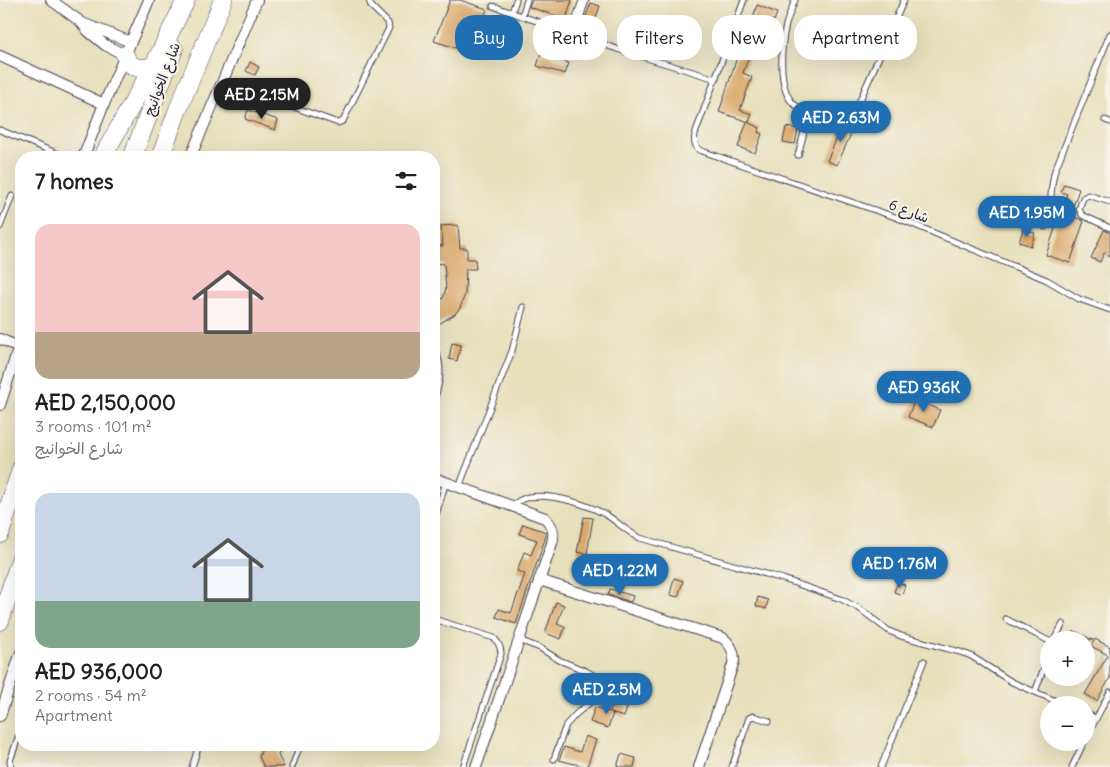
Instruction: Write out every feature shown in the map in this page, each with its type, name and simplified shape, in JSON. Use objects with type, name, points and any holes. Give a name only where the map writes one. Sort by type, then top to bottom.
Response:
[{"type":"highway","points":[[106,151],[153,67],[186,0]]},
{"type":"highway","name":"شارع الخوانيج","points":[[135,151],[193,0]]},
{"type":"highway","name":"شارع الخوانيج","points":[[163,151],[223,0]]},
{"type":"highway","points":[[128,49],[127,61],[132,66],[138,69],[153,67]]},
{"type":"highway","points":[[0,534],[15,488]]},
{"type":"highway","points":[[0,621],[15,575]]},
{"type":"street","points":[[51,0],[81,22],[96,38],[128,49]]},
{"type":"street","points":[[87,151],[104,104],[149,0]]},
{"type":"street","points":[[193,151],[257,0]]},
{"type":"street","points":[[0,56],[104,104]]},
{"type":"street","points":[[0,339],[15,342]]},
{"type":"street","points":[[0,405],[15,358]]},
{"type":"street","points":[[440,480],[545,518],[553,529],[554,536],[476,767]]},
{"type":"street","points":[[539,580],[723,638],[730,644],[734,652],[734,661],[699,767]]},
{"type":"street","points":[[0,716],[15,670]]},
{"type":"lane","points":[[255,92],[338,123],[342,121],[389,28],[388,23],[371,6],[369,0]]},
{"type":"lane","points":[[512,12],[516,0]]},
{"type":"lane","points":[[522,15],[527,0]]},
{"type":"lane","points":[[578,15],[582,0]]},
{"type":"lane","points":[[580,15],[586,0]]},
{"type":"lane","points":[[607,44],[716,79],[744,0]]},
{"type":"lane","points":[[796,0],[786,24],[783,43],[783,77],[785,89],[790,100],[810,114]]},
{"type":"lane","points":[[798,155],[810,114],[818,107],[844,114],[857,108],[904,0]]},
{"type":"lane","points":[[493,6],[520,15]]},
{"type":"lane","points":[[1045,227],[1051,210],[1051,188],[1055,170],[1110,34]]},
{"type":"lane","name":"شارع 6","points":[[716,79],[695,134],[695,146],[704,153],[912,224],[1046,280],[1079,299],[1110,310]]},
{"type":"lane","points":[[0,130],[51,151]]},
{"type":"lane","points":[[1110,202],[1088,195],[1083,198],[1079,209],[1082,216],[1110,228]]},
{"type":"lane","points":[[0,227],[12,196]]},
{"type":"lane","points":[[459,487],[517,337],[523,307]]},
{"type":"lane","points":[[440,362],[440,378]]},
{"type":"lane","points":[[440,502],[446,482]]},
{"type":"lane","points":[[511,506],[520,500],[538,496],[574,502],[605,514],[624,529],[640,538],[783,579],[841,599],[860,609],[889,631],[972,656],[1001,677],[1044,696]]},
{"type":"lane","points":[[1006,619],[1040,636]]},
{"type":"lane","points":[[440,621],[494,638],[500,645],[501,650],[463,767]]},
{"type":"lane","points":[[1059,631],[1063,624]]},
{"type":"lane","points":[[519,640],[540,648],[564,662],[586,671],[593,675],[597,683],[598,691],[594,699],[566,725],[554,759]]},
{"type":"lane","points":[[881,767],[924,661]]},
{"type":"lane","points":[[1035,692],[1040,678]]},
{"type":"lane","points":[[1096,718],[1110,692]]},
{"type":"lane","points":[[732,767],[749,718],[753,716],[769,721]]},
{"type":"lane","points":[[11,767],[10,761],[15,746]]},
{"type":"lane","points":[[192,767],[197,751]]},
{"type":"lane","points":[[292,767],[298,751]]},
{"type":"lane","points":[[1072,767],[1080,751]]},
{"type":"building","points":[[450,0],[460,0],[487,9],[485,15],[455,15],[455,48],[434,41]]},
{"type":"building","points":[[532,0],[572,0],[567,15],[554,15],[529,7]]},
{"type":"building","points":[[591,3],[600,6],[597,15],[586,15]]},
{"type":"building","points":[[757,5],[777,13],[776,15],[754,15]]},
{"type":"building","points":[[539,60],[560,60],[569,63],[565,74],[537,66]]},
{"type":"building","points":[[736,60],[748,60],[743,73],[752,77],[740,110],[752,114],[749,122],[719,112]]},
{"type":"building","points":[[250,62],[259,67],[255,75],[246,71]]},
{"type":"building","points":[[248,110],[278,120],[275,130],[245,119]]},
{"type":"building","points":[[844,121],[855,125],[837,165],[827,161]]},
{"type":"building","points":[[747,122],[760,128],[758,132],[762,134],[755,153],[738,147]]},
{"type":"building","points":[[786,127],[798,129],[795,144],[783,142]]},
{"type":"building","points":[[1064,184],[1079,189],[1070,215],[1084,221],[1070,263],[1046,255],[1067,194],[1061,192]]},
{"type":"building","points":[[458,225],[460,248],[467,248],[467,259],[475,259],[476,269],[466,269],[465,294],[460,308],[455,314],[440,323],[440,301],[443,298],[446,288],[444,264],[440,264],[440,246],[443,246],[441,226]]},
{"type":"building","points":[[1023,229],[1035,233],[1031,246],[1019,242]]},
{"type":"building","points":[[1104,230],[1110,233],[1110,256],[1104,253],[1100,262],[1091,258]]},
{"type":"building","points":[[452,343],[461,345],[457,361],[449,359]]},
{"type":"building","points":[[915,399],[940,410],[933,427],[908,417]]},
{"type":"building","points":[[584,517],[593,518],[587,554],[577,552]]},
{"type":"building","points":[[523,524],[546,532],[546,536],[516,624],[496,617],[499,609],[511,613],[525,574],[517,571],[524,552],[531,555],[537,540],[519,534]]},
{"type":"building","points":[[674,578],[683,581],[678,597],[670,595]]},
{"type":"building","points":[[898,582],[905,585],[902,595],[894,592]]},
{"type":"building","points":[[610,589],[633,596],[631,602],[608,595]]},
{"type":"building","points":[[758,597],[768,600],[766,609],[756,606]]},
{"type":"building","points":[[556,602],[564,605],[557,624],[565,627],[561,639],[545,633]]},
{"type":"building","points":[[1095,639],[1110,647],[1110,678],[1097,701],[1095,696],[1085,694],[1090,686],[1095,686],[1095,677],[1108,655],[1095,648]]},
{"type":"building","points":[[613,703],[627,708],[624,717],[613,714],[608,728],[590,722],[595,707],[610,712]]},
{"type":"building","points":[[585,736],[596,740],[587,767],[559,760],[564,747],[580,752]]},
{"type":"building","points":[[261,751],[280,751],[278,755],[284,767],[264,767],[259,757]]},
{"type":"building","points":[[621,754],[636,758],[634,767],[617,767]]}]
